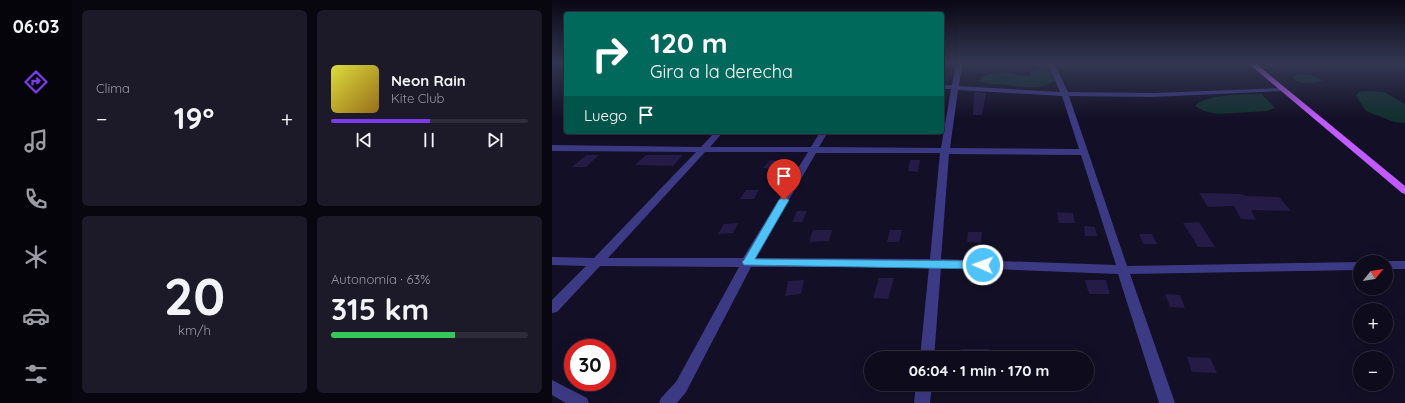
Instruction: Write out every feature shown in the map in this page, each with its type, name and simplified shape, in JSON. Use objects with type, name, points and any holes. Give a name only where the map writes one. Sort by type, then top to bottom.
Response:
[{"type":"main road","points":[[1273,82],[1405,191]]},
{"type":"street","points":[[928,351],[945,150],[956,82]]},
{"type":"street","points":[[1059,82],[1124,270],[1167,403]]},
{"type":"street","points":[[944,87],[1015,90],[1064,94],[1152,95],[1282,89]]},
{"type":"street","points":[[552,308],[717,134]]},
{"type":"street","points":[[667,403],[681,386],[747,262],[823,134]]},
{"type":"street","points":[[552,148],[1084,152]]},
{"type":"street","points":[[552,261],[936,263],[1124,270],[1353,266]]},
{"type":"street","points":[[1393,265],[1405,265]]},
{"type":"street","points":[[552,387],[582,403]]},
{"type":"street","points":[[922,403],[923,391]]},
{"type":"green space","points":[[980,82],[1052,82],[1038,87],[1018,87]]},
{"type":"green space","points":[[1299,82],[1318,82],[1310,83]]},
{"type":"green space","points":[[1359,92],[1384,92],[1405,104],[1405,123],[1394,122],[1366,111],[1356,96]]},
{"type":"green space","points":[[1262,94],[1275,108],[1267,111],[1217,114],[1204,111],[1195,106],[1208,99],[1217,97]]},
{"type":"building","points":[[974,92],[986,93],[982,115],[973,115]]},
{"type":"building","points":[[586,155],[599,155],[586,167],[572,167]]},
{"type":"building","points":[[646,155],[683,155],[673,166],[635,165]]},
{"type":"building","points":[[770,160],[784,161],[778,169],[763,168]]},
{"type":"building","points":[[910,160],[920,160],[918,172],[908,171]]},
{"type":"building","points":[[746,190],[759,190],[754,199],[740,199]]},
{"type":"building","points":[[1199,193],[1279,197],[1291,211],[1251,210],[1256,220],[1241,219],[1234,206],[1208,207]]},
{"type":"building","points":[[797,211],[807,211],[802,222],[792,222]]},
{"type":"building","points":[[1057,212],[1073,213],[1075,223],[1059,223]]},
{"type":"building","points":[[1199,222],[1215,247],[1198,247],[1183,223]]},
{"type":"building","points":[[738,223],[733,233],[718,234],[724,224]]},
{"type":"building","points":[[1084,226],[1095,227],[1097,236],[1085,236]]},
{"type":"building","points":[[813,230],[832,230],[829,241],[809,242]]},
{"type":"building","points":[[890,230],[902,230],[899,242],[887,242]]},
{"type":"building","points":[[968,232],[982,232],[981,243],[967,242]]},
{"type":"building","points":[[1139,234],[1152,234],[1157,244],[1143,244]]},
{"type":"building","points":[[879,278],[894,278],[888,299],[873,298]]},
{"type":"building","points":[[804,280],[801,294],[785,296],[788,281]]},
{"type":"building","points":[[1085,280],[1106,280],[1110,294],[1089,294]]},
{"type":"building","points":[[1165,294],[1180,295],[1185,308],[1170,307]]},
{"type":"building","points":[[961,349],[989,349],[989,351],[961,351]]},
{"type":"building","points":[[1187,357],[1210,358],[1217,373],[1192,372]]},
{"type":"route","points":[[784,200],[747,262],[936,263],[983,265]]}]
